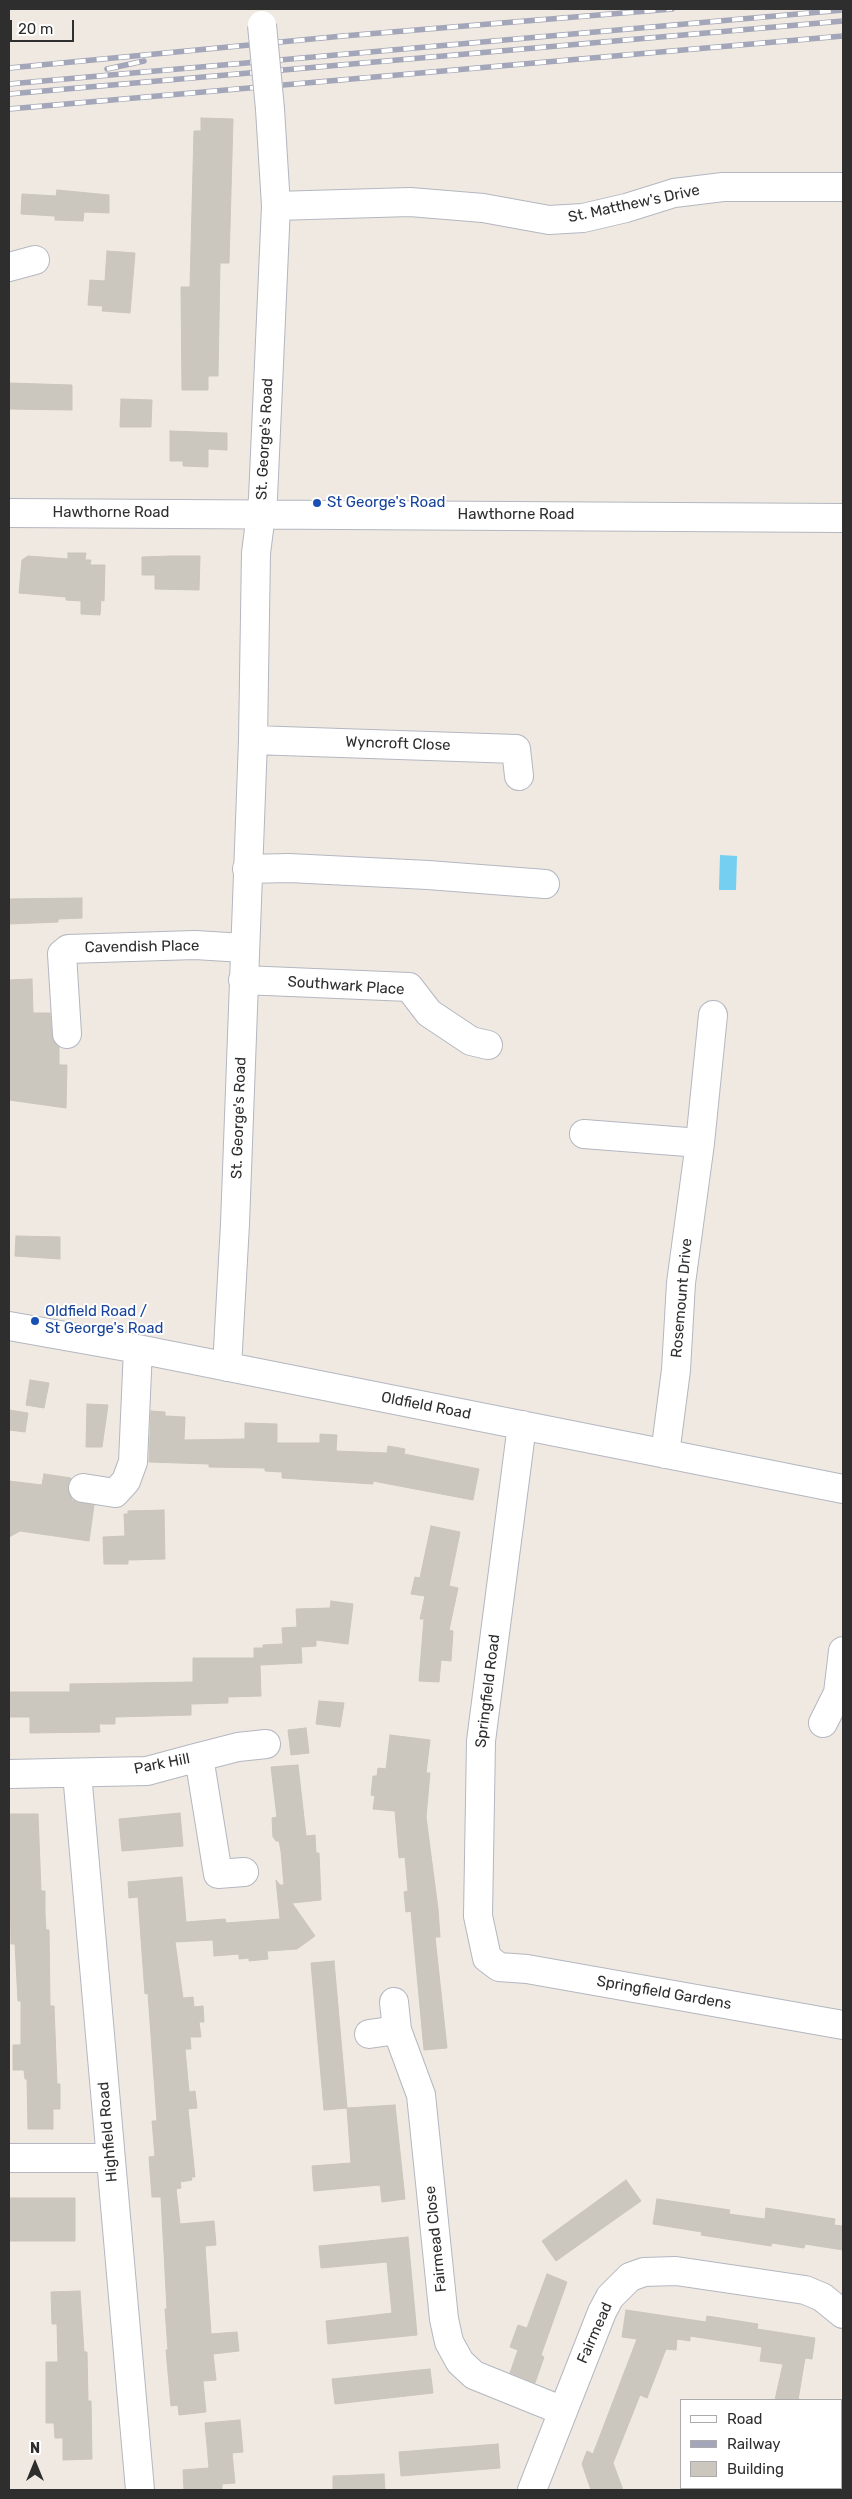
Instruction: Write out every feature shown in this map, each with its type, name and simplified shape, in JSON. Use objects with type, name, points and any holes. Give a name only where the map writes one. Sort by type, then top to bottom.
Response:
[{"type":"street","name":"St. George's Road","points":[[227,1367],[235,1224],[253,740],[256,553],[263,498],[276,206],[262,17]]},
{"type":"street","name":"St. Matthew's Drive","points":[[276,206],[410,202],[483,208],[549,220],[583,218],[618,210],[674,193],[723,187],[843,187]]},
{"type":"street","points":[[9,266],[36,260]]},
{"type":"street","name":"Hawthorne Road","points":[[9,513],[260,513],[843,518]]},
{"type":"street","name":"Wyncroft Close","points":[[253,740],[516,749],[520,776]]},
{"type":"street","points":[[247,869],[289,868],[428,875],[545,884]]},
{"type":"street","name":"Cavendish Place","points":[[66,1034],[62,954],[68,950],[195,945],[244,948]]},
{"type":"street","name":"Southwark Place","points":[[244,980],[409,987],[429,1013],[471,1041],[488,1045]]},
{"type":"street","name":"Rosemount Drive","points":[[665,1454],[676,1370],[681,1283],[700,1143],[713,1015]]},
{"type":"street","points":[[584,1134],[700,1143]]},
{"type":"street","name":"Oldfield Road","points":[[9,1326],[138,1349],[843,1489]]},
{"type":"street","points":[[83,1488],[115,1493],[126,1481],[133,1462],[138,1349]]},
{"type":"street","name":"Springfield Road","points":[[487,1958],[478,1916],[481,1741],[522,1425]]},
{"type":"street","points":[[823,1723],[838,1692],[843,1651]]},
{"type":"street","points":[[199,1757],[238,1747],[266,1744]]},
{"type":"street","name":"Park Hill","points":[[9,1774],[147,1771],[199,1757],[218,1874],[244,1872]]},
{"type":"street","name":"Highfield Road","points":[[77,1773],[92,1921],[110,2158],[140,2490]]},
{"type":"street","name":"Springfield Gardens","points":[[487,1958],[499,1967],[527,1969],[843,2025]]},
{"type":"street","name":"Fairmead Close","points":[[394,2002],[397,2030],[421,2095],[444,2319],[450,2342],[460,2362],[474,2375],[563,2411]]},
{"type":"street","points":[[369,2034],[397,2030]]},
{"type":"street","points":[[9,2158],[110,2158]]},
{"type":"street","name":"Fairmead","points":[[532,2490],[606,2304],[630,2277],[644,2272],[676,2270],[805,2290],[822,2297],[843,2314]]},
{"type":"water","points":[[720,855],[737,856],[736,890],[719,890]]},
{"type":"building","points":[[201,118],[233,119],[229,263],[220,263],[218,376],[208,376],[208,390],[182,390],[181,287],[190,287],[194,131],[201,131]]},
{"type":"building","points":[[57,190],[109,195],[109,213],[84,212],[83,221],[55,220],[55,216],[21,214],[22,194],[56,196]]},
{"type":"building","points":[[107,251],[135,253],[130,313],[102,311],[103,306],[88,305],[90,280],[105,281]]},
{"type":"building","points":[[9,383],[72,385],[72,410],[9,409]]},
{"type":"building","points":[[121,399],[152,400],[151,427],[120,427]]},
{"type":"building","points":[[170,431],[227,433],[227,450],[208,449],[208,467],[183,466],[183,461],[170,461]]},
{"type":"building","points":[[68,553],[86,553],[85,560],[91,560],[90,565],[105,565],[104,601],[101,600],[100,615],[81,614],[81,601],[66,600],[66,597],[19,593],[22,560],[28,556],[68,559]]},
{"type":"building","points":[[200,556],[199,590],[155,589],[155,575],[142,575],[142,557]]},
{"type":"building","points":[[82,898],[82,918],[58,919],[58,922],[9,924],[9,899]]},
{"type":"building","points":[[32,979],[33,1013],[50,1013],[52,1035],[59,1047],[59,1065],[67,1065],[66,1108],[9,1100],[9,980]]},
{"type":"building","points":[[16,1236],[60,1237],[60,1259],[15,1256]]},
{"type":"building","points":[[30,1380],[49,1383],[44,1408],[26,1405]]},
{"type":"building","points":[[87,1404],[108,1405],[102,1447],[86,1447]]},
{"type":"building","points":[[9,1410],[28,1413],[25,1432],[9,1430]]},
{"type":"building","points":[[151,1411],[165,1412],[165,1416],[185,1417],[184,1440],[245,1439],[245,1423],[277,1424],[277,1443],[320,1443],[320,1434],[337,1435],[336,1451],[387,1453],[388,1446],[405,1449],[404,1454],[479,1469],[473,1500],[373,1481],[373,1484],[282,1478],[282,1472],[265,1471],[265,1468],[209,1467],[209,1464],[149,1462]]},
{"type":"building","points":[[44,1474],[71,1478],[68,1486],[72,1500],[94,1505],[89,1541],[20,1531],[9,1537],[9,1481],[42,1485]]},
{"type":"building","points":[[164,1510],[165,1559],[128,1560],[128,1564],[104,1564],[103,1537],[125,1536],[124,1514],[128,1514],[128,1511]]},
{"type":"building","points":[[431,1526],[460,1532],[449,1586],[458,1588],[449,1630],[453,1631],[451,1661],[441,1660],[439,1682],[419,1681],[424,1619],[420,1619],[425,1596],[411,1594],[415,1577],[420,1578]]},
{"type":"building","points":[[331,1601],[353,1604],[348,1644],[316,1640],[316,1646],[301,1647],[302,1663],[260,1665],[261,1696],[228,1697],[228,1703],[191,1704],[191,1715],[115,1717],[115,1724],[99,1724],[100,1732],[30,1733],[30,1717],[9,1717],[10,1692],[70,1692],[70,1684],[193,1682],[193,1658],[254,1658],[254,1648],[263,1648],[263,1645],[283,1644],[282,1628],[297,1627],[296,1609],[330,1608]]},
{"type":"building","points":[[319,1701],[344,1703],[340,1727],[316,1724]]},
{"type":"building","points":[[306,1728],[309,1753],[291,1755],[288,1730]]},
{"type":"building","points":[[390,1735],[430,1740],[426,1773],[430,1773],[426,1817],[438,1909],[440,1937],[435,1937],[447,2048],[424,2050],[411,1911],[406,1912],[404,1892],[408,1891],[405,1857],[399,1858],[395,1811],[373,1809],[375,1796],[371,1795],[373,1776],[377,1776],[378,1768],[386,1769]]},
{"type":"building","points":[[298,1765],[306,1836],[315,1835],[316,1853],[319,1853],[321,1900],[292,1903],[315,1936],[297,1949],[267,1951],[268,1959],[249,1961],[249,1958],[239,1959],[239,1954],[214,1956],[213,1940],[175,1942],[183,1998],[193,1997],[194,2007],[203,2006],[204,2022],[199,2022],[201,2037],[190,2037],[191,2049],[185,2049],[189,2092],[195,2091],[197,2108],[188,2109],[195,2177],[191,2177],[192,2180],[180,2182],[181,2188],[176,2189],[180,2224],[214,2221],[216,2245],[205,2246],[211,2334],[237,2332],[239,2351],[213,2354],[216,2380],[203,2381],[206,2412],[179,2415],[178,2405],[171,2406],[166,2350],[168,2350],[165,2309],[167,2309],[161,2197],[152,2197],[149,2157],[155,2156],[152,2121],[157,2121],[148,1993],[145,1994],[138,1897],[129,1898],[128,1882],[182,1877],[186,1922],[225,1919],[226,1923],[280,1919],[276,1880],[280,1885],[284,1885],[279,1841],[276,1841],[273,1837],[272,1818],[277,1817],[271,1767]]},
{"type":"building","points":[[180,1813],[183,1846],[122,1851],[119,1819]]},
{"type":"building","points":[[9,1814],[38,1814],[41,1891],[45,1891],[46,1930],[49,1930],[50,2006],[54,2006],[57,2084],[60,2084],[60,2109],[53,2109],[53,2129],[28,2129],[27,2079],[25,2079],[24,2070],[13,2070],[13,2045],[21,2045],[21,2001],[18,2001],[15,1944],[11,1944]]},
{"type":"building","points":[[334,1961],[347,2108],[324,2110],[311,1963]]},
{"type":"building","points":[[395,2105],[405,2199],[382,2202],[380,2185],[314,2191],[312,2166],[351,2163],[347,2108]]},
{"type":"building","points":[[626,2180],[641,2201],[556,2261],[542,2241]]},
{"type":"building","points":[[9,2198],[75,2198],[75,2241],[9,2241]]},
{"type":"building","points":[[657,2199],[730,2210],[729,2214],[765,2219],[766,2208],[835,2219],[834,2225],[843,2226],[843,2250],[805,2244],[804,2248],[772,2243],[771,2246],[701,2235],[702,2232],[653,2224]]},
{"type":"building","points":[[408,2237],[417,2335],[328,2344],[326,2321],[392,2313],[387,2262],[321,2268],[319,2246]]},
{"type":"building","points":[[547,2274],[567,2282],[541,2355],[544,2357],[535,2383],[510,2373],[518,2350],[510,2347],[518,2325],[527,2328]]},
{"type":"building","points":[[80,2291],[84,2352],[87,2352],[88,2401],[91,2401],[92,2459],[63,2460],[63,2438],[55,2438],[54,2423],[46,2423],[46,2362],[58,2362],[57,2324],[52,2324],[51,2292]]},
{"type":"building","points":[[626,2310],[706,2322],[707,2316],[758,2324],[757,2329],[815,2338],[812,2359],[805,2358],[798,2399],[775,2399],[783,2364],[760,2361],[762,2347],[690,2336],[690,2341],[677,2339],[676,2350],[666,2349],[647,2398],[640,2395],[613,2463],[623,2490],[591,2490],[582,2464],[587,2451],[593,2454],[637,2339],[622,2337]]},
{"type":"building","points":[[430,2369],[433,2393],[335,2404],[332,2379]]},
{"type":"building","points":[[240,2420],[243,2452],[232,2453],[235,2483],[222,2484],[222,2490],[184,2490],[183,2470],[209,2468],[205,2423]]},
{"type":"building","points":[[498,2444],[500,2468],[401,2476],[399,2452]]},
{"type":"building","points":[[384,2474],[385,2490],[333,2490],[333,2476]]},
{"type":"railway","points":[[9,68],[343,36],[672,9]]},
{"type":"railway","points":[[9,84],[843,10]]},
{"type":"railway","points":[[9,94],[843,21]]},
{"type":"railway","points":[[9,109],[843,36]]},
{"type":"railway","points":[[107,69],[144,61]]},
{"type":"place","name":"St George's Road","points":[[317,503]]},
{"type":"place","name":"Oldfield Road / St George's Road","points":[[35,1321]]}]
